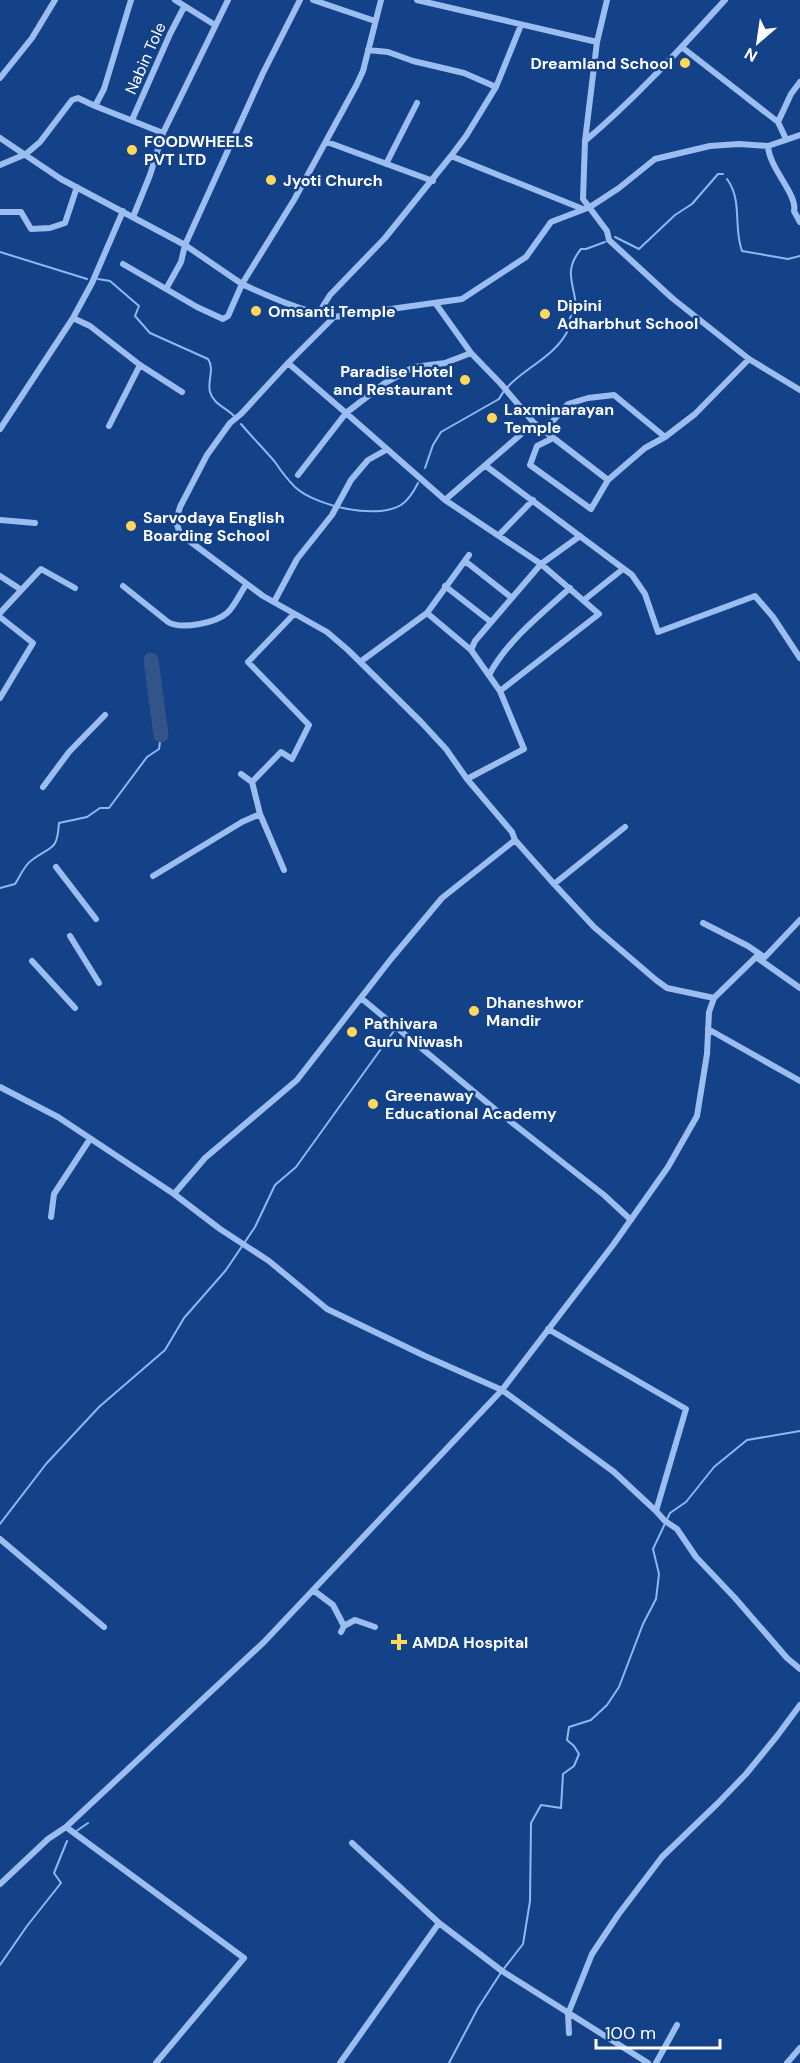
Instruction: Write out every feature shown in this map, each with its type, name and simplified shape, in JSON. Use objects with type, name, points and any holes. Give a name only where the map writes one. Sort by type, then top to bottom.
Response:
[{"type":"street","points":[[0,78],[32,38],[55,0]]},
{"type":"street","name":"Nabin Tole","points":[[131,0],[104,89],[95,106],[163,133]]},
{"type":"street","name":"Nabin Tole","points":[[175,0],[215,25]]},
{"type":"street","points":[[133,217],[150,175],[163,133],[228,0]]},
{"type":"street","points":[[166,289],[182,262],[185,245],[263,73],[300,0]]},
{"type":"street","points":[[313,0],[375,21]]},
{"type":"street","points":[[123,264],[223,319],[228,316],[242,284],[294,200],[356,86],[381,0]]},
{"type":"street","points":[[417,0],[597,42]]},
{"type":"street","points":[[607,0],[597,42],[585,141],[583,199],[586,208],[607,231],[609,240],[617,249],[672,298],[749,359],[800,390]]},
{"type":"street","points":[[585,141],[612,118],[683,48],[725,0]]},
{"type":"street","name":"Nabin Tole","points":[[132,120],[184,7]]},
{"type":"street","points":[[318,314],[330,295],[385,238],[433,181],[466,136],[496,87],[521,25]]},
{"type":"street","points":[[683,48],[778,122],[786,139]]},
{"type":"street","points":[[368,50],[388,52],[413,61],[464,73],[496,87]]},
{"type":"street","points":[[778,122],[791,94],[800,82]]},
{"type":"street","points":[[0,165],[26,154],[40,142],[72,100],[78,98],[95,106]]},
{"type":"street","points":[[386,164],[417,103]]},
{"type":"street","points":[[0,138],[61,179],[185,245],[242,284],[279,301],[334,317],[462,299],[526,257],[551,222],[586,208],[619,188],[656,159],[710,146],[739,144],[768,146],[800,135]]},
{"type":"street","points":[[327,142],[433,181]]},
{"type":"street","points":[[768,146],[768,157],[795,205],[794,211],[800,222]]},
{"type":"street","points":[[451,156],[586,208]]},
{"type":"street","points":[[0,212],[21,212],[31,228],[51,228],[64,223],[77,187]]},
{"type":"street","points":[[0,429],[73,318],[92,283],[123,211]]},
{"type":"street","points":[[436,303],[471,353],[534,423],[608,480]]},
{"type":"street","points":[[334,317],[230,423],[207,455],[185,494],[176,521],[180,534],[262,597],[327,632],[360,662],[446,749],[467,779],[512,832],[515,840],[594,927],[666,988],[714,999]]},
{"type":"street","points":[[73,318],[90,326],[140,365],[182,392]]},
{"type":"street","points":[[298,475],[346,413],[385,383],[414,367],[445,363],[471,353]]},
{"type":"street","points":[[553,438],[537,446],[530,465],[591,509],[608,480],[645,448],[665,437],[695,414],[749,359]]},
{"type":"street","points":[[288,363],[445,500],[541,564],[599,614],[500,691]]},
{"type":"street","points":[[109,426],[140,365]]},
{"type":"street","points":[[544,430],[568,404],[588,398],[615,395],[665,437]]},
{"type":"street","points":[[445,500],[534,423]]},
{"type":"street","points":[[274,602],[297,559],[340,504],[351,480],[369,460],[386,450]]},
{"type":"street","points":[[486,466],[632,575],[645,594],[658,632],[755,596],[773,617],[800,658]]},
{"type":"street","points":[[499,535],[533,500]]},
{"type":"street","points":[[0,520],[35,523]]},
{"type":"street","points":[[471,650],[475,641],[541,564],[580,536]]},
{"type":"street","points":[[360,662],[427,612],[467,558],[512,598]]},
{"type":"street","points":[[0,698],[33,643],[0,615],[20,589],[41,569],[75,588]]},
{"type":"street","points":[[584,600],[624,569]]},
{"type":"street","points":[[0,576],[20,589]]},
{"type":"street","points":[[123,586],[174,626],[185,626],[207,622],[227,614],[246,585]]},
{"type":"street","points":[[445,586],[491,622]]},
{"type":"street","points":[[489,675],[509,647],[539,615],[570,588]]},
{"type":"street","points":[[427,612],[471,650],[489,675],[500,691],[524,749],[467,779]]},
{"type":"street","points":[[252,782],[281,752],[292,759],[309,725],[248,662],[294,614]]},
{"type":"street","points":[[43,787],[69,752],[105,715]]},
{"type":"street","points":[[241,774],[252,782],[260,814],[284,870]]},
{"type":"street","points":[[153,876],[242,822],[260,814]]},
{"type":"street","points":[[554,884],[625,827]]},
{"type":"street","points":[[174,1194],[205,1158],[297,1080],[360,998],[442,898],[515,840]]},
{"type":"street","points":[[56,867],[96,919]]},
{"type":"street","points":[[0,1884],[48,1839],[66,1827],[264,1642],[502,1390],[631,1220],[668,1167],[697,1116],[707,1054],[709,1012],[714,999],[756,957],[765,957],[800,920]]},
{"type":"street","points":[[703,923],[748,945],[765,957]]},
{"type":"street","points":[[70,936],[99,983]]},
{"type":"street","points":[[756,957],[800,988]]},
{"type":"street","points":[[32,961],[75,1008]]},
{"type":"street","points":[[360,998],[604,1195],[631,1220]]},
{"type":"street","points":[[708,1029],[800,1081]]},
{"type":"street","points":[[0,1087],[58,1117],[174,1194],[269,1261],[327,1309],[502,1390],[614,1472],[665,1521],[677,1529],[696,1557],[787,1658],[800,1669]]},
{"type":"street","points":[[51,1217],[54,1194],[90,1140]]},
{"type":"street","points":[[548,1329],[686,1409],[656,1511]]},
{"type":"street","points":[[0,1539],[104,1627]]},
{"type":"street","points":[[313,1590],[333,1605],[342,1629],[355,1620],[375,1627]]},
{"type":"street","points":[[569,2033],[568,2014],[592,1954],[637,1890],[662,1857],[746,1774],[800,1705]]},
{"type":"street","points":[[66,1827],[244,1958],[156,2063]]},
{"type":"street","points":[[352,1843],[439,1923],[502,1971],[648,2063]]},
{"type":"street","points":[[340,2063],[439,1923]]},
{"type":"street","points":[[656,2063],[677,2025]]},
{"type":"street","points":[[787,2063],[800,2048]]},
{"type":"waterway","points":[[615,237],[639,249],[675,215],[692,204],[718,174],[723,174]]},
{"type":"waterway","points":[[727,179],[735,196],[739,242],[742,251],[788,259],[800,256]]},
{"type":"waterway","points":[[425,468],[433,445],[441,432],[499,399],[513,382],[561,342],[576,308],[571,277],[572,264],[581,249],[605,242]]},
{"type":"waterway","points":[[0,252],[87,279]]},
{"type":"waterway","points":[[98,279],[110,281],[139,306],[135,316],[150,333],[208,359],[211,367],[210,392],[217,403],[234,416]]},
{"type":"waterway","points":[[241,424],[295,487],[304,494],[331,505],[362,511],[390,509],[406,501],[418,483]]},
{"type":"waterway","points":[[151,660],[161,735]]},
{"type":"waterway","points":[[0,888],[15,884],[29,862],[52,847],[57,839],[59,823],[87,817],[100,808],[109,808],[147,757],[159,749],[161,735]]},
{"type":"waterway","points":[[0,1524],[46,1464],[99,1407],[165,1350],[184,1318],[226,1270],[255,1227],[275,1185],[296,1167],[396,1028]]},
{"type":"waterway","points":[[449,2063],[478,2008],[523,1944],[530,1901],[531,1823],[541,1805],[561,1808],[563,1774],[574,1766],[579,1754],[567,1740],[569,1727],[591,1720],[607,1705],[619,1687],[643,1624],[656,1599],[659,1574],[653,1549],[670,1513],[686,1502],[714,1467],[747,1440],[800,1431]]},
{"type":"waterway","points":[[75,1832],[88,1823]]},
{"type":"waterway","points":[[0,1965],[61,1883],[54,1873],[67,1841]]},
{"type":"place","name":"Dreamland School","points":[[685,63]]},
{"type":"place","name":"FOODWHEELS PVT LTD","points":[[132,150]]},
{"type":"place","name":"Jyoti Church","points":[[271,180]]},
{"type":"place","name":"Omsanti Temple","points":[[256,311]]},
{"type":"place","name":"Dipini Adharbhut School","points":[[545,314]]},
{"type":"place","name":"Paradise Hotel and Restaurant","points":[[465,380]]},
{"type":"place","name":"Laxminarayan Temple","points":[[492,418]]},
{"type":"place","name":"Sarvodaya English Boarding School","points":[[131,526]]},
{"type":"place","name":"Dhaneshwor Mandir","points":[[474,1011]]},
{"type":"place","name":"Pathivara Guru Niwash","points":[[352,1032]]},
{"type":"place","name":"Greenaway Educational Academy","points":[[373,1104]]},
{"type":"place","name":"AMDA Hospital","points":[[399,1642]]}]
